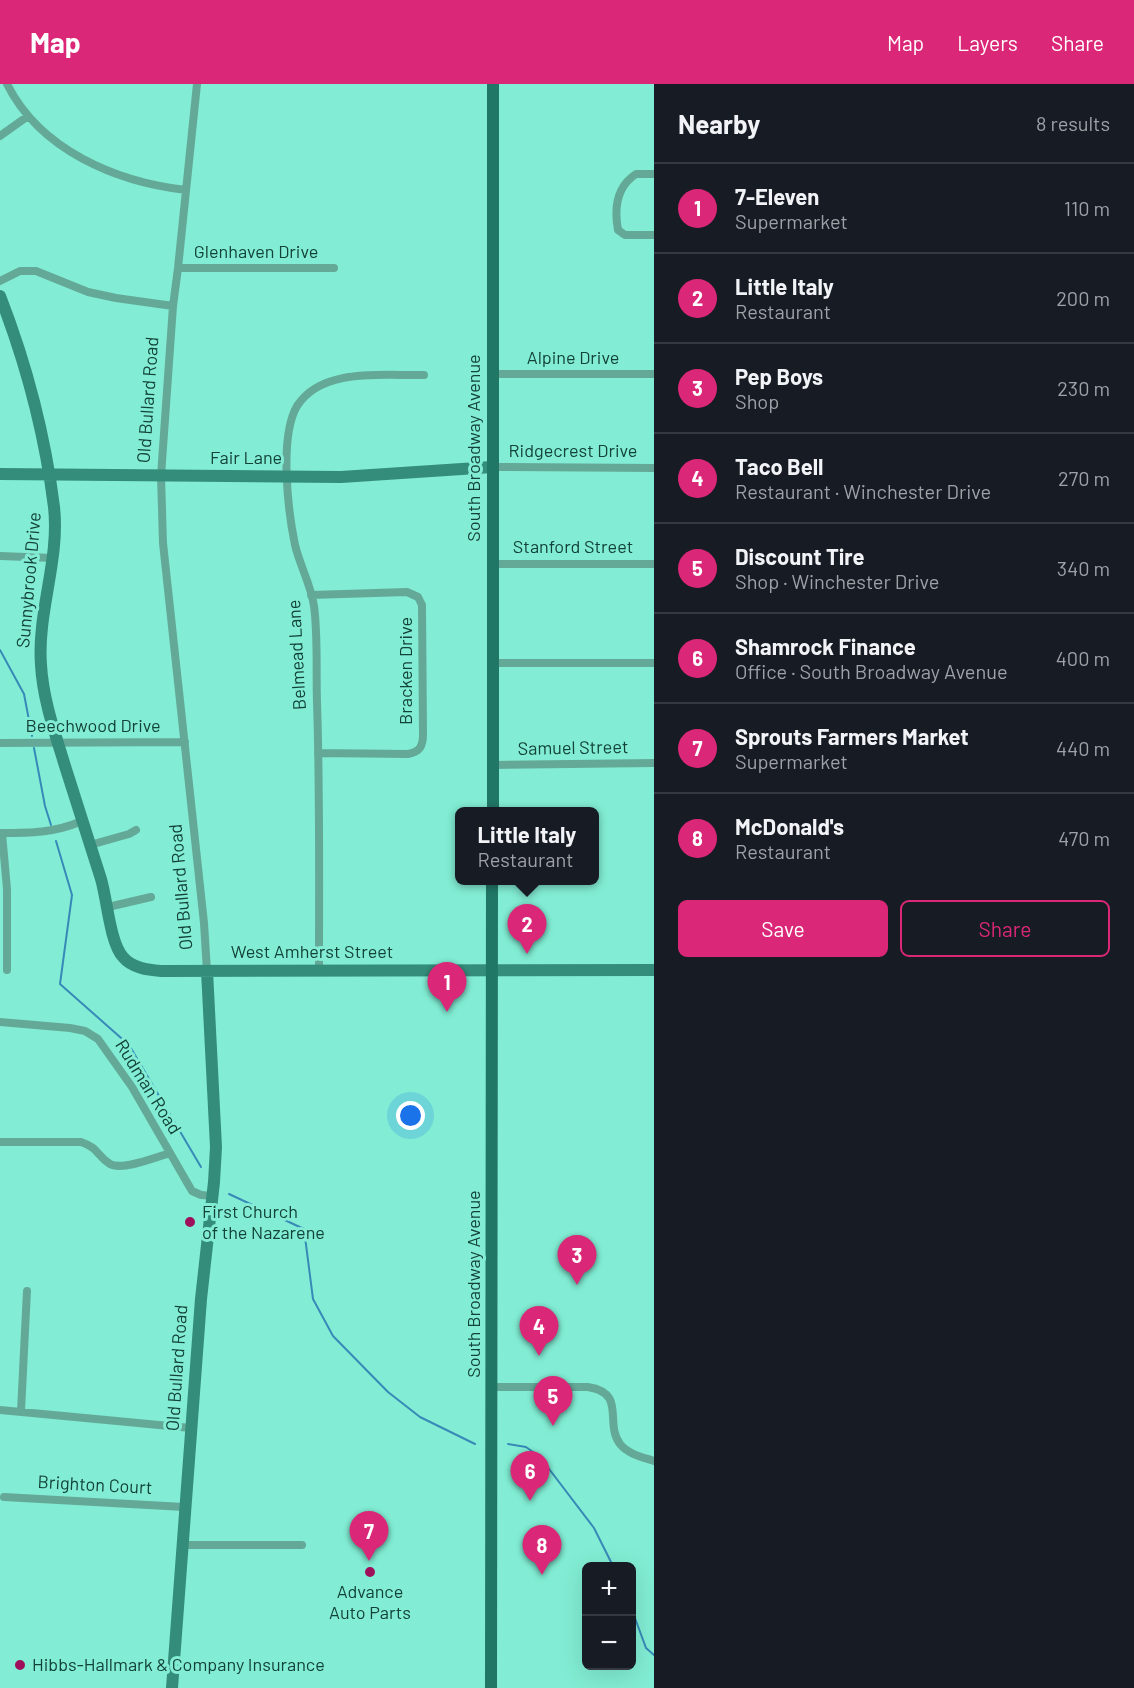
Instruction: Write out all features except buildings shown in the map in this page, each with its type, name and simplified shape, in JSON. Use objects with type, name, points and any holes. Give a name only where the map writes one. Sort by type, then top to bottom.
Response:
[{"type":"main road","name":"South Broadway Avenue","points":[[493,84],[493,807]]},
{"type":"main road","name":"South Broadway Avenue","points":[[491,1688],[492,885]]},
{"type":"street","points":[[7,84],[15,100],[48,136],[90,163],[135,180],[160,187],[186,190]]},
{"type":"street","name":"Old Bullard Road","points":[[172,1688],[184,1507],[216,1147],[204,923],[164,543],[161,477],[173,306],[197,84]]},
{"type":"street","points":[[0,136],[28,116]]},
{"type":"street","points":[[654,174],[636,174],[620,191],[617,198],[616,221],[618,230],[625,235],[654,235]]},
{"type":"street","name":"Glenhaven Drive","points":[[178,268],[334,268]]},
{"type":"street","points":[[0,281],[20,271],[36,271],[88,292],[124,300],[173,306]]},
{"type":"street","name":"Sunnybrook Drive","points":[[0,296],[37,416],[54,509],[53,558],[40,648],[45,695],[57,742],[108,907],[116,945],[123,958],[134,965]]},
{"type":"street","name":"Alpine Drive","points":[[493,374],[654,374]]},
{"type":"street","name":"Belmead Lane","points":[[320,970],[314,607],[296,547],[288,498],[289,428],[297,406],[313,389],[335,379],[424,375]]},
{"type":"street","name":"Fair Lane","points":[[0,474],[341,477],[492,467]]},
{"type":"street","name":"Ridgecrest Drive","points":[[492,467],[654,468]]},
{"type":"street","points":[[0,556],[53,558]]},
{"type":"street","name":"Stanford Street","points":[[492,564],[654,564]]},
{"type":"street","name":"Bracken Drive","points":[[311,595],[407,592],[418,597],[422,605],[423,744],[420,749],[408,754],[318,753]]},
{"type":"street","points":[[493,663],[654,663]]},
{"type":"street","name":"Beechwood Drive","points":[[0,743],[185,742]]},
{"type":"street","name":"Samuel Street","points":[[493,765],[654,763]]},
{"type":"street","points":[[7,970],[1,833],[47,833],[82,821]]},
{"type":"street","points":[[90,845],[136,830]]},
{"type":"street","points":[[108,907],[151,897]]},
{"type":"street","name":"West Amherst Street","points":[[134,965],[153,971],[654,970]]},
{"type":"street","name":"Rudman Road","points":[[0,1022],[70,1028],[85,1031],[98,1039],[132,1087],[192,1191],[201,1195],[213,1196]]},
{"type":"street","points":[[0,1142],[81,1142],[93,1146],[110,1164],[115,1166],[127,1166],[170,1153]]},
{"type":"street","points":[[21,1411],[27,1290]]},
{"type":"street","points":[[492,1387],[588,1387],[602,1391],[612,1404],[616,1435],[620,1443],[631,1453],[654,1461]]},
{"type":"street","points":[[0,1410],[191,1428]]},
{"type":"street","name":"Brighton Court","points":[[4,1497],[184,1507]]},
{"type":"street","points":[[182,1545],[302,1545]]},
{"type":"waterway","points":[[0,650],[24,694],[32,736]]},
{"type":"waterway","points":[[34,748],[51,825]]},
{"type":"waterway","points":[[56,841],[72,895],[60,984],[129,1045],[201,1167]]},
{"type":"waterway","points":[[229,1194],[304,1229],[313,1299],[333,1336],[388,1392],[420,1417],[475,1444]]},
{"type":"waterway","points":[[508,1444],[526,1447],[540,1457],[594,1528],[611,1562]]},
{"type":"waterway","points":[[634,1616],[646,1648],[654,1655]]},
{"type":"place","name":"Little Italy","points":[[527,954]]},
{"type":"place","name":"7-Eleven","points":[[447,1012]]},
{"type":"place","name":"First Church of the Nazarene","points":[[190,1222]]},
{"type":"place","name":"Pep Boys","points":[[577,1285]]},
{"type":"place","name":"Taco Bell","points":[[539,1356]]},
{"type":"place","name":"Discount Tire","points":[[553,1426]]},
{"type":"place","name":"Shamrock Finance","points":[[530,1501]]},
{"type":"place","name":"Sprouts Farmers Market","points":[[369,1561]]},
{"type":"place","name":"Advance Auto Parts","points":[[370,1572]]},
{"type":"place","name":"McDonald's","points":[[542,1575]]},
{"type":"place","name":"Hibbs-Hallmark & Company Insurance","points":[[20,1665]]}]
